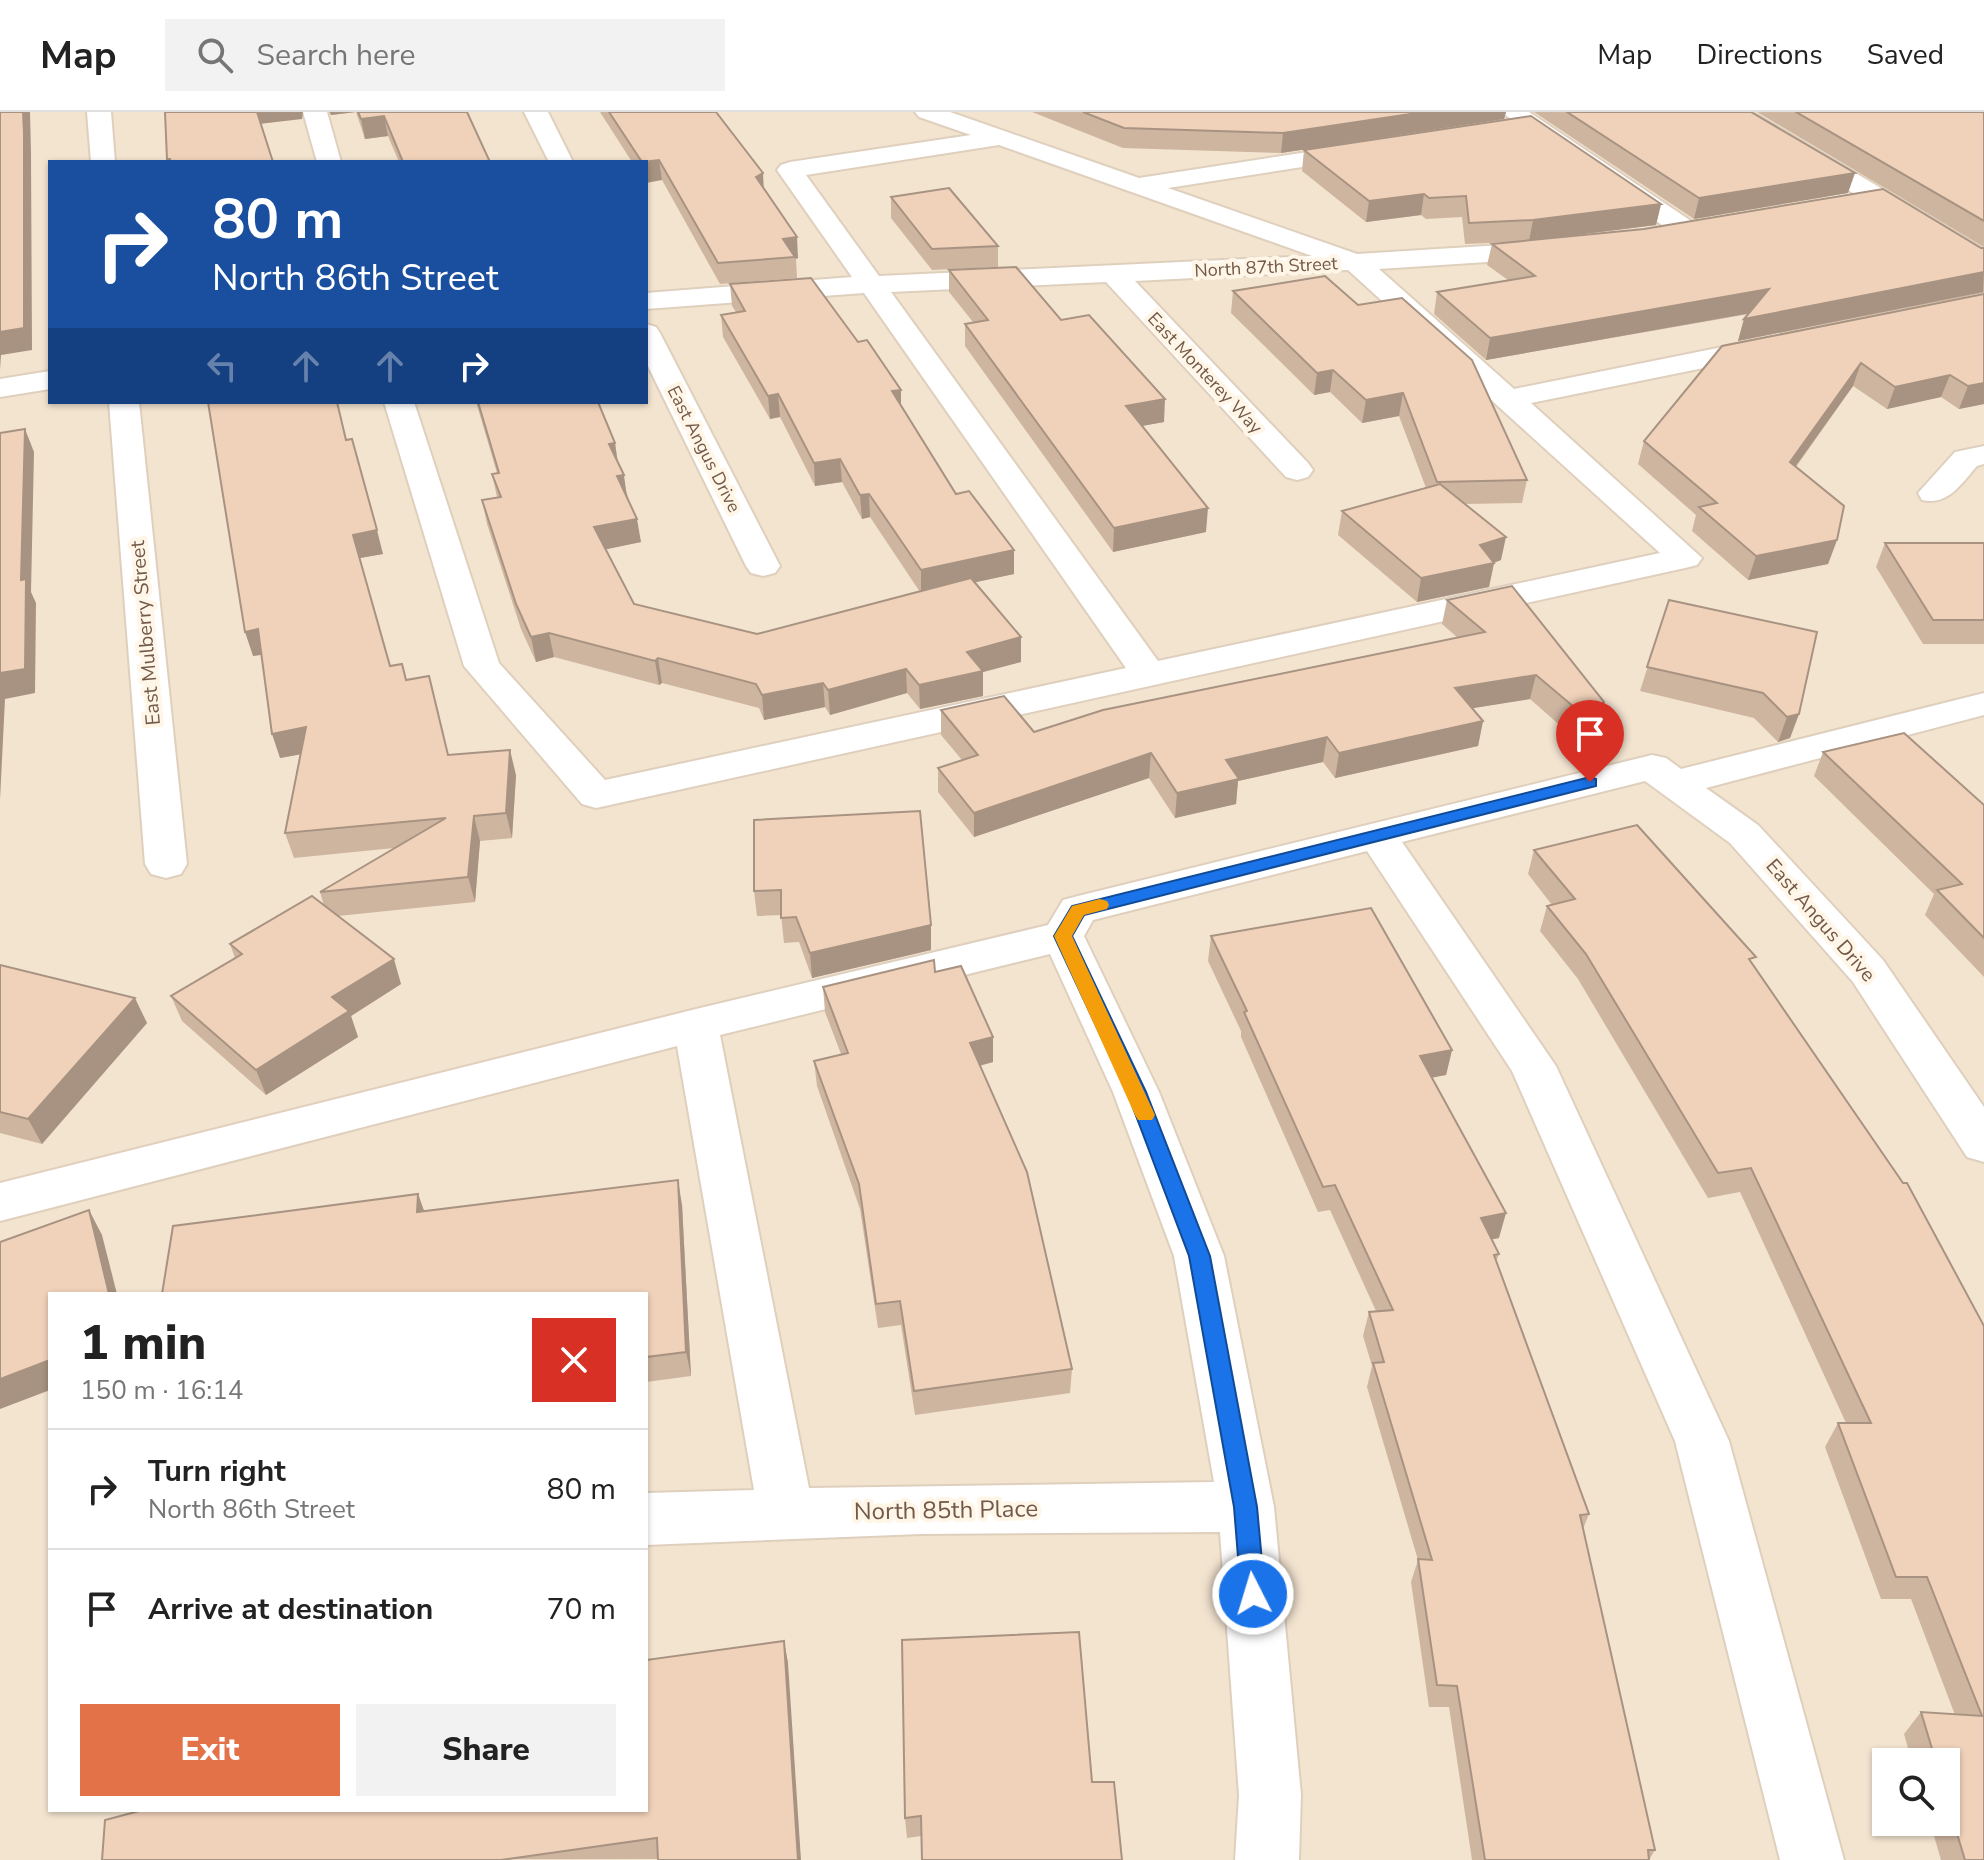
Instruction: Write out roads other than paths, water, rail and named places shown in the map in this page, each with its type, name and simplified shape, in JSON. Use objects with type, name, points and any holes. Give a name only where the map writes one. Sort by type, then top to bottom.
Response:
[{"type":"street","points":[[99,112],[103,160]]},
{"type":"street","points":[[315,112],[328,160]]},
{"type":"street","points":[[536,112],[560,160]]},
{"type":"street","points":[[400,404],[482,666],[596,795],[1685,558],[1355,262],[927,112]]},
{"type":"street","points":[[1735,112],[1984,260]]},
{"type":"street","points":[[1492,131],[1523,118],[1688,231]]},
{"type":"street","points":[[1002,138],[790,170],[1149,675]]},
{"type":"street","points":[[1137,185],[1384,148]]},
{"type":"street","points":[[1837,207],[1882,199]]},
{"type":"street","points":[[1651,237],[1718,226]]},
{"type":"street","name":"North 87th Street","points":[[648,301],[869,285],[1355,262],[1574,247]]},
{"type":"street","name":"East Monterey Way","points":[[1114,274],[1297,470]]},
{"type":"street","name":"East Angus Drive","points":[[648,337],[763,566]]},
{"type":"street","points":[[1508,399],[1800,340]]},
{"type":"street","points":[[0,388],[48,380]]},
{"type":"street","name":"East Mulberry Street","points":[[124,404],[166,864]]},
{"type":"street","points":[[1934,493],[1966,459],[1984,455]]},
{"type":"street","points":[[0,1202],[696,1025],[1377,836],[1978,712]]},
{"type":"street","name":"East Angus Drive","points":[[1664,775],[1744,834],[1868,971],[1984,1144]]},
{"type":"street","points":[[1377,836],[1533,1066],[1702,1441],[1812,1860]]},
{"type":"street","points":[[1070,923],[1199,1256],[1246,1507],[1270,1795],[1267,1860]]},
{"type":"street","points":[[696,1025],[786,1512]]},
{"type":"street","name":"North 85th Place","points":[[648,1519],[786,1512],[1246,1507]]}]
